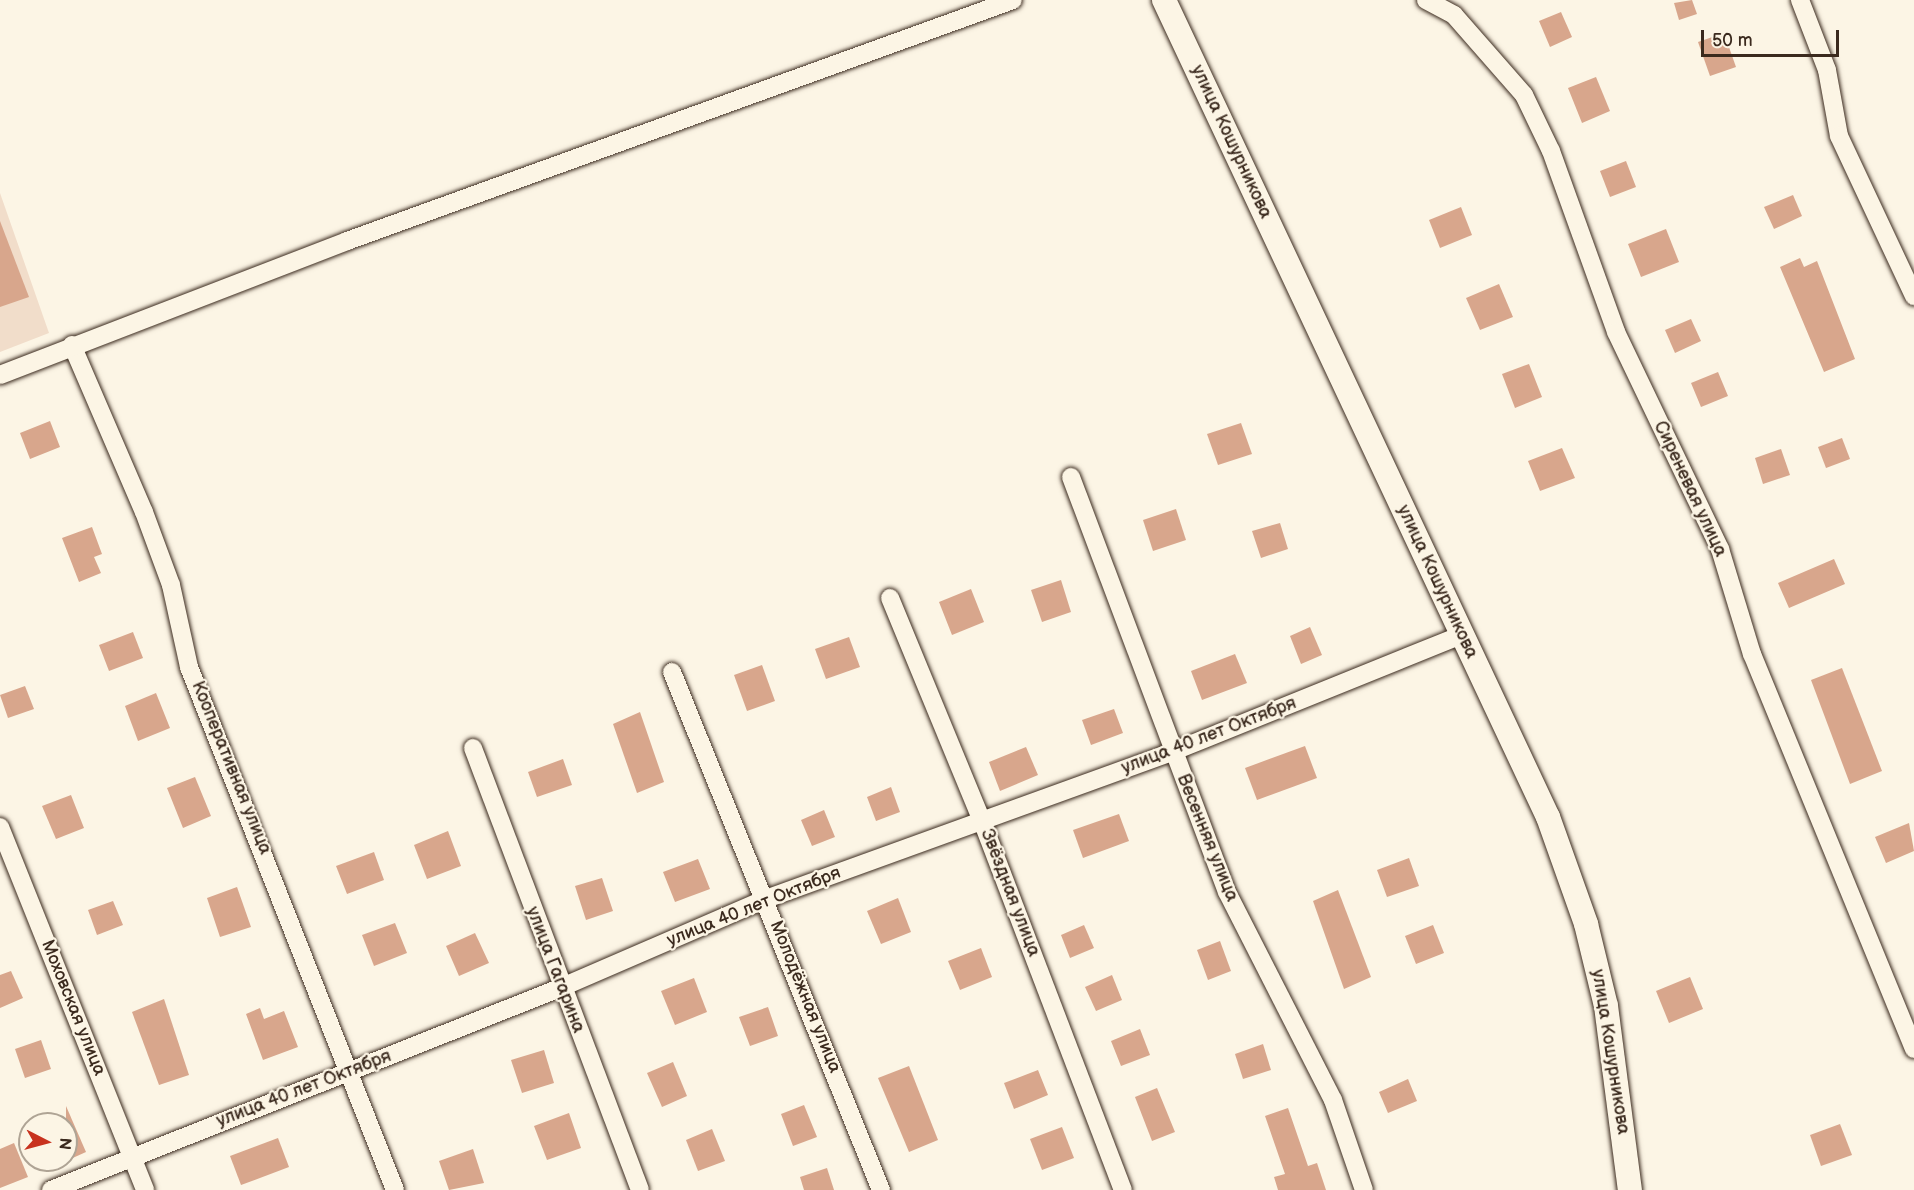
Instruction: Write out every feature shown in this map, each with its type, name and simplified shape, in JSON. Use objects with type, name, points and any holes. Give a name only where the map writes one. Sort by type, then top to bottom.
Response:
[{"type":"main road","name":"улица Кошурникова","points":[[1164,0],[1548,817],[1586,924],[1606,1006],[1630,1190]]},
{"type":"street","points":[[0,375],[72,345],[1013,0]]},
{"type":"street","name":"Сиреневая улица","points":[[1426,0],[1454,15],[1524,95],[1551,150],[1616,332],[1720,549],[1752,654],[1914,1049]]},
{"type":"street","points":[[1800,0],[1827,70],[1839,136],[1914,296]]},
{"type":"street","name":"Кооперативная улица","points":[[72,345],[144,512],[171,585],[189,667],[395,1190]]},
{"type":"street","name":"Весенняя улица","points":[[1071,477],[1172,752],[1227,892],[1333,1100],[1364,1190]]},
{"type":"street","name":"Звёздная улица","points":[[890,598],[982,820],[1123,1190]]},
{"type":"street","name":"улица 40 лет Октября","points":[[51,1190],[560,988],[766,899],[1172,752],[1462,635]]},
{"type":"street","name":"Молодёжная улица","points":[[672,672],[766,899],[881,1190]]},
{"type":"street","name":"улица Гагарина","points":[[473,748],[560,988],[640,1190]]},
{"type":"street","name":"Моховская улица","points":[[0,827],[145,1190]]},
{"type":"shaded area","points":[[0,193],[49,333],[0,352]]},
{"type":"building","points":[[1692,0],[1697,14],[1679,20],[1674,3]]},
{"type":"building","points":[[1561,12],[1572,37],[1550,47],[1539,21]]},
{"type":"building","points":[[1724,33],[1736,67],[1710,76],[1698,42]]},
{"type":"building","points":[[1596,77],[1610,111],[1582,123],[1568,88]]},
{"type":"building","points":[[1626,161],[1636,187],[1610,197],[1600,171]]},
{"type":"building","points":[[1793,195],[1802,216],[1774,229],[1764,207]]},
{"type":"building","points":[[1461,207],[1472,235],[1440,248],[1429,220]]},
{"type":"building","points":[[0,221],[29,297],[0,307]]},
{"type":"building","points":[[1666,229],[1679,262],[1641,277],[1628,244]]},
{"type":"building","points":[[1800,258],[1804,267],[1817,261],[1855,359],[1824,372],[1780,267]]},
{"type":"building","points":[[1499,284],[1513,317],[1480,330],[1466,298]]},
{"type":"building","points":[[1691,319],[1701,341],[1675,353],[1665,330]]},
{"type":"building","points":[[1529,364],[1542,397],[1515,408],[1502,374]]},
{"type":"building","points":[[1718,372],[1728,396],[1701,407],[1691,383]]},
{"type":"building","points":[[50,421],[60,447],[30,459],[20,433]]},
{"type":"building","points":[[1241,423],[1252,454],[1218,465],[1207,434]]},
{"type":"building","points":[[1842,438],[1850,459],[1826,468],[1818,447]]},
{"type":"building","points":[[1562,448],[1575,478],[1540,491],[1528,461]]},
{"type":"building","points":[[1781,449],[1790,475],[1763,484],[1755,458]]},
{"type":"building","points":[[1176,509],[1186,540],[1153,551],[1143,520]]},
{"type":"building","points":[[1280,523],[1288,549],[1261,558],[1252,531]]},
{"type":"building","points":[[92,527],[102,554],[94,557],[101,573],[79,582],[62,538]]},
{"type":"building","points":[[1834,559],[1845,584],[1789,608],[1778,583]]},
{"type":"building","points":[[1061,580],[1071,612],[1042,622],[1031,590]]},
{"type":"building","points":[[971,589],[984,622],[952,635],[939,602]]},
{"type":"building","points":[[1310,627],[1322,655],[1301,664],[1290,636]]},
{"type":"building","points":[[133,632],[143,658],[109,671],[99,645]]},
{"type":"building","points":[[849,637],[860,667],[826,679],[815,649]]},
{"type":"building","points":[[1235,654],[1247,683],[1202,700],[1191,671]]},
{"type":"building","points":[[762,665],[775,701],[747,711],[734,675]]},
{"type":"building","points":[[1842,668],[1882,771],[1850,784],[1811,680]]},
{"type":"building","points":[[25,686],[34,709],[8,718],[0,695]]},
{"type":"building","points":[[156,693],[170,728],[138,741],[125,706]]},
{"type":"building","points":[[1114,709],[1123,733],[1091,745],[1082,720]]},
{"type":"building","points":[[640,712],[664,782],[637,793],[613,724]]},
{"type":"building","points":[[1305,746],[1317,778],[1257,800],[1245,768]]},
{"type":"building","points":[[1026,747],[1038,775],[1000,791],[989,762]]},
{"type":"building","points":[[563,759],[572,785],[537,797],[528,772]]},
{"type":"building","points":[[195,777],[211,816],[183,828],[167,788]]},
{"type":"building","points":[[891,787],[900,812],[876,821],[867,797]]},
{"type":"building","points":[[71,795],[84,828],[56,839],[42,806]]},
{"type":"building","points":[[824,810],[835,837],[812,846],[801,820]]},
{"type":"building","points":[[1119,814],[1129,841],[1083,858],[1073,830]]},
{"type":"building","points":[[1909,823],[1914,851],[1886,863],[1875,837]]},
{"type":"building","points":[[448,831],[461,866],[427,879],[414,845]]},
{"type":"building","points":[[374,852],[384,880],[347,894],[336,866]]},
{"type":"building","points":[[1409,858],[1419,886],[1387,897],[1377,870]]},
{"type":"building","points":[[698,859],[710,889],[675,902],[663,872]]},
{"type":"building","points":[[602,878],[613,911],[586,920],[575,886]]},
{"type":"building","points":[[237,887],[251,927],[220,937],[207,898]]},
{"type":"building","points":[[1338,890],[1371,977],[1344,989],[1313,901]]},
{"type":"building","points":[[898,898],[911,932],[881,944],[867,911]]},
{"type":"building","points":[[113,901],[123,925],[97,935],[88,910]]},
{"type":"building","points":[[395,923],[407,953],[374,966],[362,935]]},
{"type":"building","points":[[1084,925],[1094,948],[1070,958],[1061,935]]},
{"type":"building","points":[[1433,925],[1444,953],[1416,964],[1405,936]]},
{"type":"building","points":[[475,933],[489,963],[459,976],[446,946]]},
{"type":"building","points":[[1220,941],[1231,971],[1208,980],[1197,950]]},
{"type":"building","points":[[981,948],[992,977],[960,990],[948,961]]},
{"type":"building","points":[[11,971],[23,998],[0,1008],[0,975]]},
{"type":"building","points":[[1112,975],[1122,1000],[1096,1011],[1085,987]]},
{"type":"building","points":[[1690,977],[1703,1009],[1669,1023],[1656,991]]},
{"type":"building","points":[[694,978],[707,1012],[675,1025],[661,991]]},
{"type":"building","points":[[164,999],[189,1075],[159,1085],[132,1012]]},
{"type":"building","points":[[768,1007],[778,1036],[750,1046],[739,1017]]},
{"type":"building","points":[[260,1008],[264,1019],[284,1011],[298,1047],[263,1060],[246,1014]]},
{"type":"building","points":[[1140,1029],[1150,1055],[1121,1066],[1111,1041]]},
{"type":"building","points":[[41,1040],[51,1069],[25,1078],[15,1049]]},
{"type":"building","points":[[1263,1044],[1271,1070],[1243,1079],[1235,1054]]},
{"type":"building","points":[[544,1050],[554,1083],[522,1093],[511,1060]]},
{"type":"building","points":[[673,1062],[687,1096],[662,1107],[647,1073]]},
{"type":"building","points":[[909,1066],[938,1140],[909,1152],[878,1078]]},
{"type":"building","points":[[1038,1070],[1048,1095],[1014,1109],[1004,1083]]},
{"type":"building","points":[[1408,1079],[1417,1101],[1388,1113],[1379,1092]]},
{"type":"building","points":[[1157,1088],[1175,1132],[1152,1141],[1135,1097]]},
{"type":"building","points":[[804,1105],[817,1137],[793,1146],[781,1114]]},
{"type":"building","points":[[1288,1108],[1308,1166],[1317,1163],[1326,1190],[1278,1190],[1274,1177],[1285,1174],[1265,1116]]},
{"type":"building","points":[[569,1113],[581,1148],[547,1160],[534,1126]]},
{"type":"building","points":[[1840,1124],[1852,1155],[1821,1166],[1810,1135]]},
{"type":"building","points":[[1062,1127],[1074,1158],[1042,1170],[1030,1139]]},
{"type":"building","points":[[712,1129],[725,1161],[698,1171],[686,1140]]},
{"type":"building","points":[[78,1134],[86,1152],[78,1156]]},
{"type":"building","points":[[278,1138],[289,1167],[241,1185],[230,1156]]},
{"type":"building","points":[[14,1143],[18,1153],[18,1172],[26,1172],[28,1177],[0,1188],[0,1149]]},
{"type":"building","points":[[473,1149],[484,1183],[449,1190],[439,1161]]},
{"type":"building","points":[[827,1168],[834,1190],[804,1190],[800,1177]]}]
